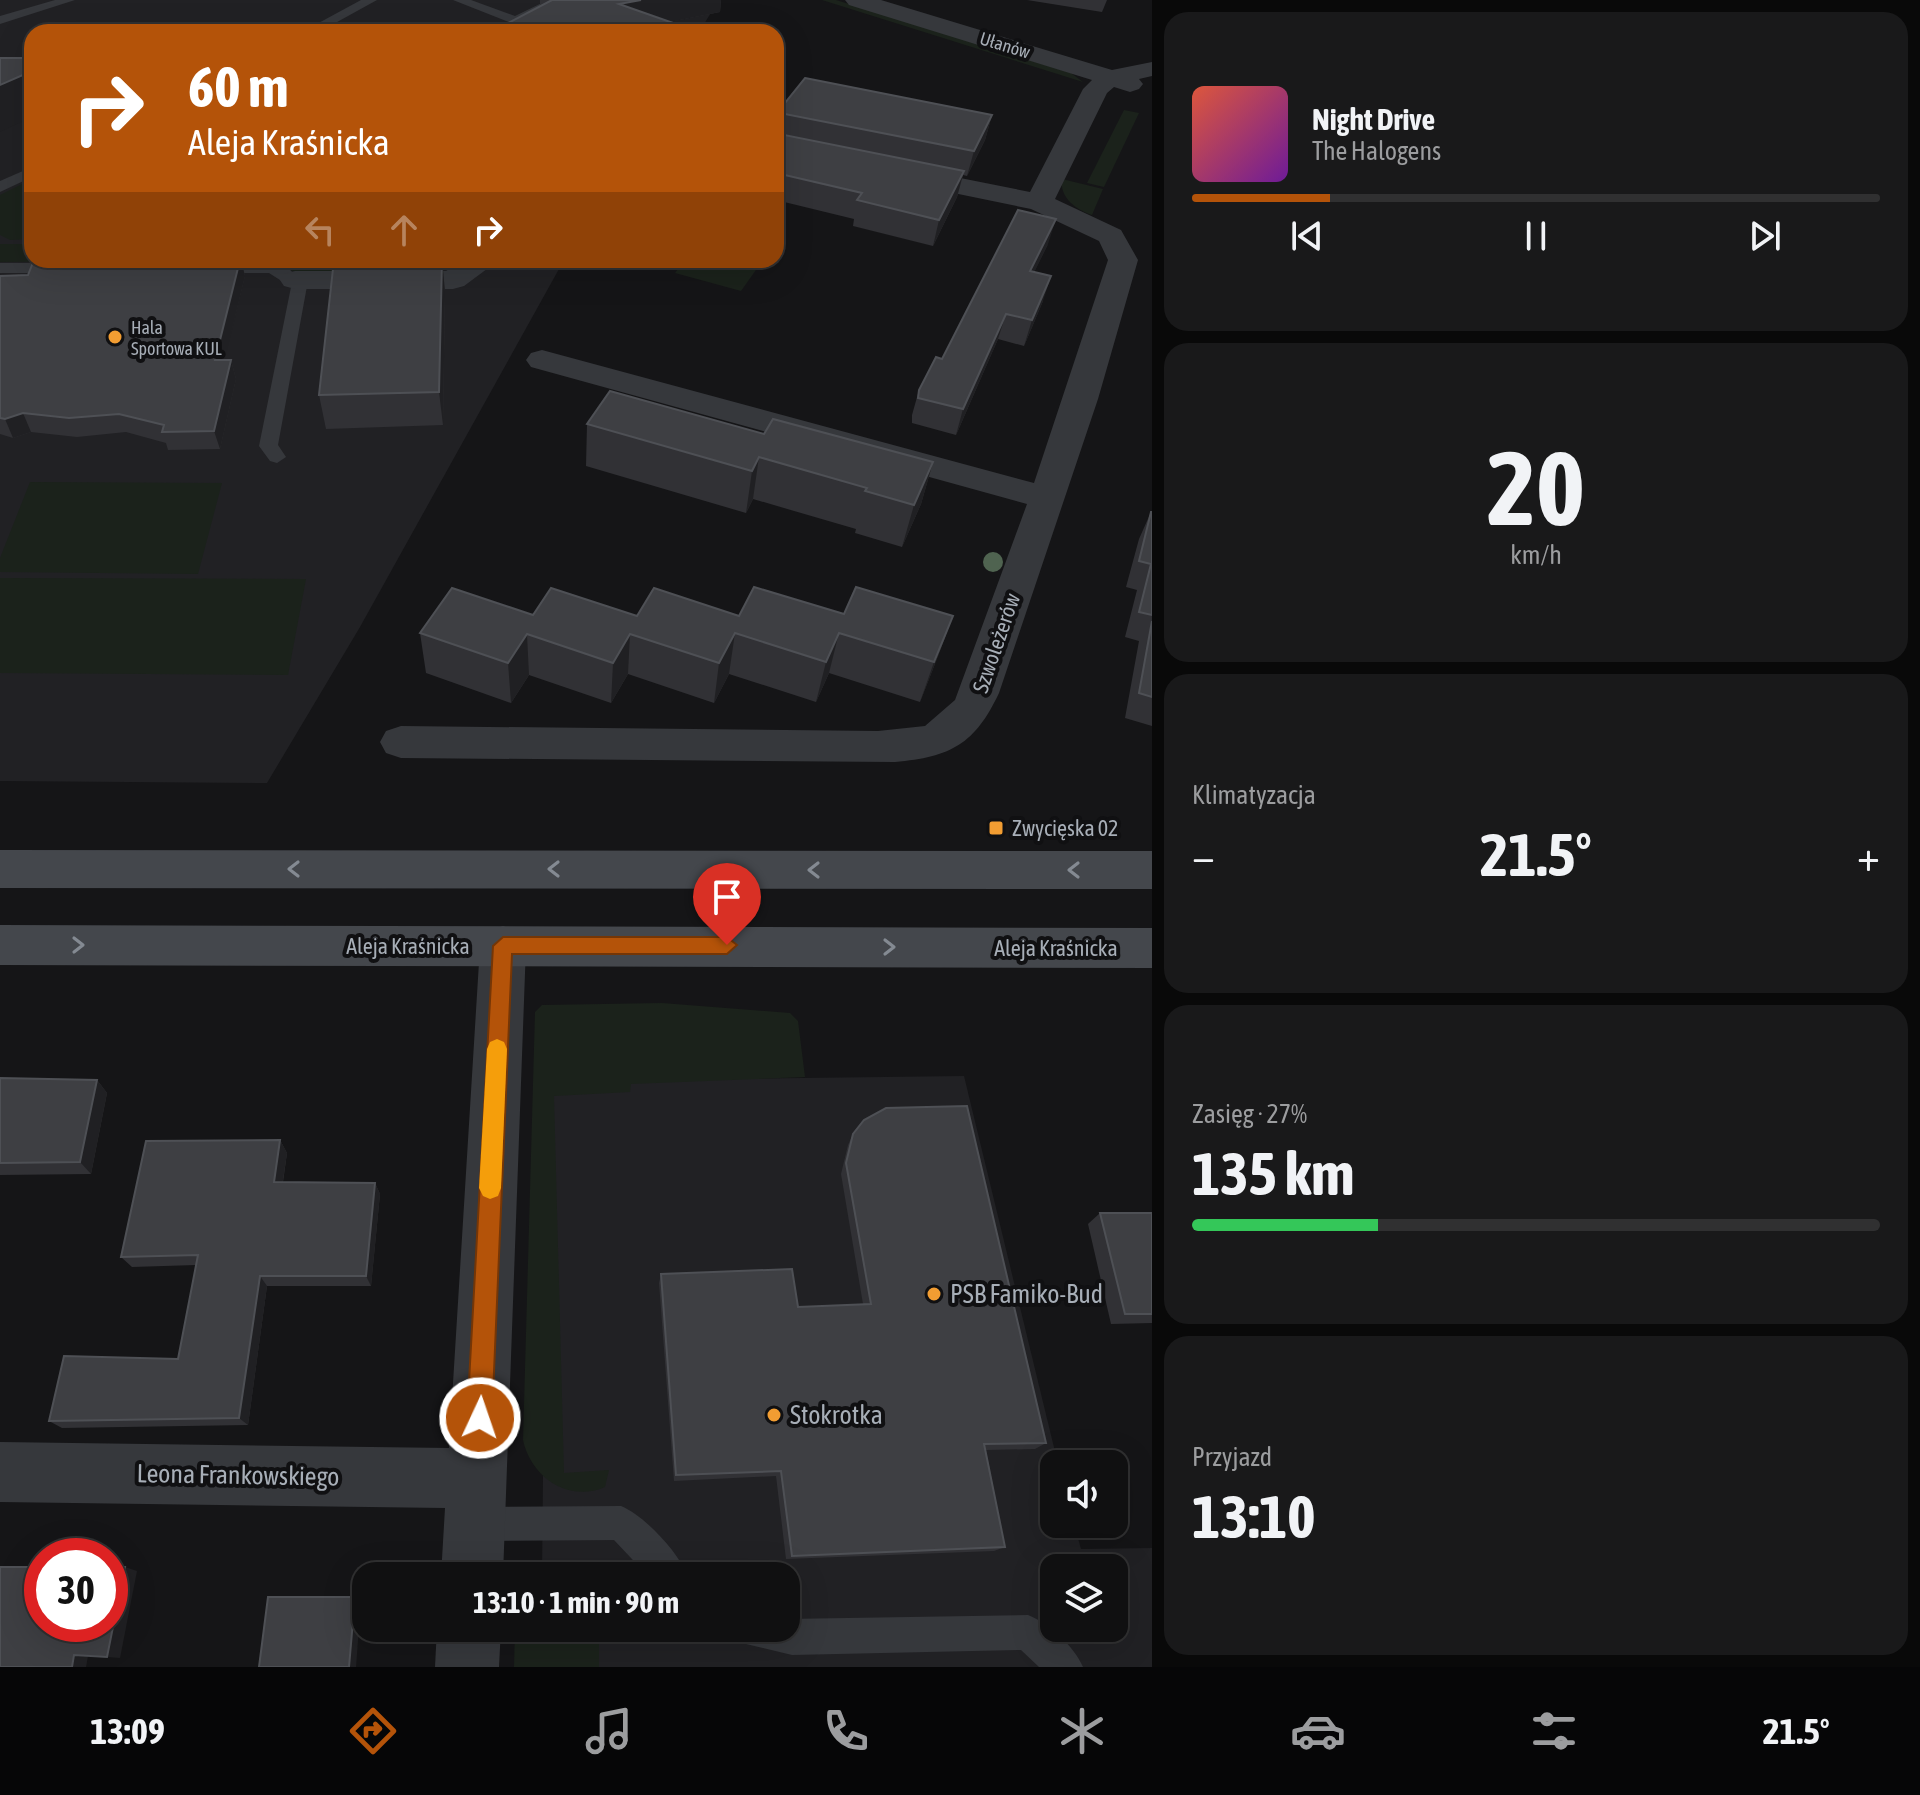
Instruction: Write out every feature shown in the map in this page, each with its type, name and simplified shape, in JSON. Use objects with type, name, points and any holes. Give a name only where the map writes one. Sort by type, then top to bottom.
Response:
[{"type":"main road","points":[[0,869],[1152,870]]},
{"type":"main road","name":"Aleja Kraśnicka","points":[[0,945],[1152,948]]},
{"type":"street","name":"Ułanów","points":[[857,0],[1152,91]]},
{"type":"street","points":[[1039,202],[1096,89],[1111,78],[1152,69]]},
{"type":"street","name":"Szwoleżerów","points":[[401,742],[878,747],[939,740],[972,712],[1103,333],[1123,260],[1111,236],[1039,202],[866,167]]},
{"type":"street","points":[[295,280],[453,280],[472,268]]},
{"type":"street","points":[[542,360],[1047,498]]},
{"type":"street","points":[[473,1562],[503,946]]},
{"type":"street","name":"Leona Frankowskiego","points":[[0,1472],[476,1501]]},
{"type":"street","points":[[467,1667],[468,1642]]},
{"type":"lane","points":[[0,20],[69,0]]},
{"type":"lane","points":[[324,24],[371,0]]},
{"type":"lane","points":[[459,0],[516,21],[558,0]]},
{"type":"lane","points":[[0,187],[24,175]]},
{"type":"lane","points":[[0,268],[79,268]]},
{"type":"lane","points":[[189,268],[268,268],[287,273],[299,286],[268,446],[277,457]]},
{"type":"lane","points":[[476,1501],[621,1523],[658,1562]]},
{"type":"lane","points":[[800,1638],[1028,1632],[1065,1667]]},
{"type":"shaded area","points":[[0,0],[719,0],[704,24],[24,24],[24,268],[560,268],[360,627],[267,783],[0,781]]},
{"type":"shaded area","points":[[822,0],[836,0],[1071,73],[1083,82]]},
{"type":"shaded area","points":[[1124,110],[1139,113],[1104,187],[1087,183]]},
{"type":"shaded area","points":[[1062,179],[1103,189],[1092,215],[1070,202],[1063,192]]},
{"type":"shaded area","points":[[24,183],[24,239],[10,240],[0,235],[0,195]]},
{"type":"shaded area","points":[[0,244],[24,244],[24,262],[0,262]]},
{"type":"shaded area","points":[[286,268],[360,268],[358,277],[305,276]]},
{"type":"shaded area","points":[[679,268],[757,268],[741,291],[675,273]]},
{"type":"shaded area","points":[[30,482],[222,483],[198,574],[0,572],[0,558]]},
{"type":"shaded area","points":[[0,578],[306,579],[288,675],[0,673]]},
{"type":"shaded area","points":[[662,1003],[790,1013],[798,1021],[805,1077],[631,1084],[630,1092],[554,1096],[564,1473],[609,1470],[605,1487],[578,1492],[565,1489],[543,1475],[527,1453],[523,1440],[535,1012],[542,1005]]},
{"type":"shaded area","points":[[964,1076],[1055,1450],[1040,1450],[1040,1538],[1078,1538],[1081,1549],[1152,1548],[1152,1667],[542,1667],[542,1642],[800,1642],[800,1562],[542,1562],[547,1081]]},
{"type":"shaded area","points":[[515,1642],[599,1642],[599,1667],[514,1667]]},
{"type":"building","points":[[552,0],[641,0],[619,4],[676,24],[506,24]]},
{"type":"building","points":[[0,58],[24,58],[24,74],[0,85]]},
{"type":"building","points":[[805,78],[992,115],[974,151],[784,114],[784,104]]},
{"type":"building","points":[[784,135],[964,171],[939,220],[857,200],[862,193],[784,175]]},
{"type":"building","points":[[1018,210],[1056,219],[1030,271],[1051,276],[1032,320],[1006,314],[963,409],[918,398],[936,357],[942,359]]},
{"type":"building","name":"Hala Sportowa KUL","points":[[31,268],[238,268],[215,360],[231,360],[214,431],[162,432],[164,425],[119,414],[69,418],[23,413],[0,418],[0,276],[28,275]]},
{"type":"building","points":[[333,268],[442,268],[439,392],[319,395]]},
{"type":"building","points":[[610,391],[764,434],[773,419],[933,462],[914,505],[759,457],[752,471],[587,424]]},
{"type":"building","points":[[1151,512],[1152,615],[1139,612],[1151,564],[1139,561]]},
{"type":"building","points":[[754,587],[844,614],[856,587],[953,616],[934,662],[839,633],[826,662],[735,633],[719,663],[630,634],[613,663],[527,634],[508,663],[420,633],[452,588],[533,615],[551,588],[637,616],[654,588],[739,616]]},
{"type":"building","points":[[1152,621],[1152,697],[1139,693]]},
{"type":"building","points":[[0,1078],[97,1080],[80,1162],[0,1163]]},
{"type":"building","points":[[967,1106],[1046,1443],[984,1444],[1005,1547],[792,1556],[781,1471],[676,1475],[661,1274],[792,1269],[798,1307],[871,1304],[846,1163],[853,1134],[864,1120],[886,1108]]},
{"type":"building","points":[[280,1140],[274,1182],[375,1183],[366,1276],[260,1276],[239,1418],[49,1421],[64,1356],[178,1359],[198,1255],[121,1257],[146,1141]]},
{"type":"building","points":[[1100,1213],[1152,1213],[1152,1314],[1125,1314]]},
{"type":"building","points":[[0,1567],[24,1567],[24,1642],[110,1642],[107,1657],[74,1655],[72,1667],[0,1667]]},
{"type":"building","points":[[268,1597],[352,1597],[349,1667],[259,1667]]},
{"type":"slow traffic","points":[[490,1188],[497,1049]]},
{"type":"place","name":"Hala Sportowa KUL","points":[[115,337]]},
{"type":"place","name":"Zwycięska 02","points":[[996,828]]},
{"type":"place","name":"PSB Famiko-Bud","points":[[934,1294]]},
{"type":"place","name":"Stokrotka","points":[[774,1415]]},
{"type":"route","points":[[480,1418],[503,946],[727,945]]}]
